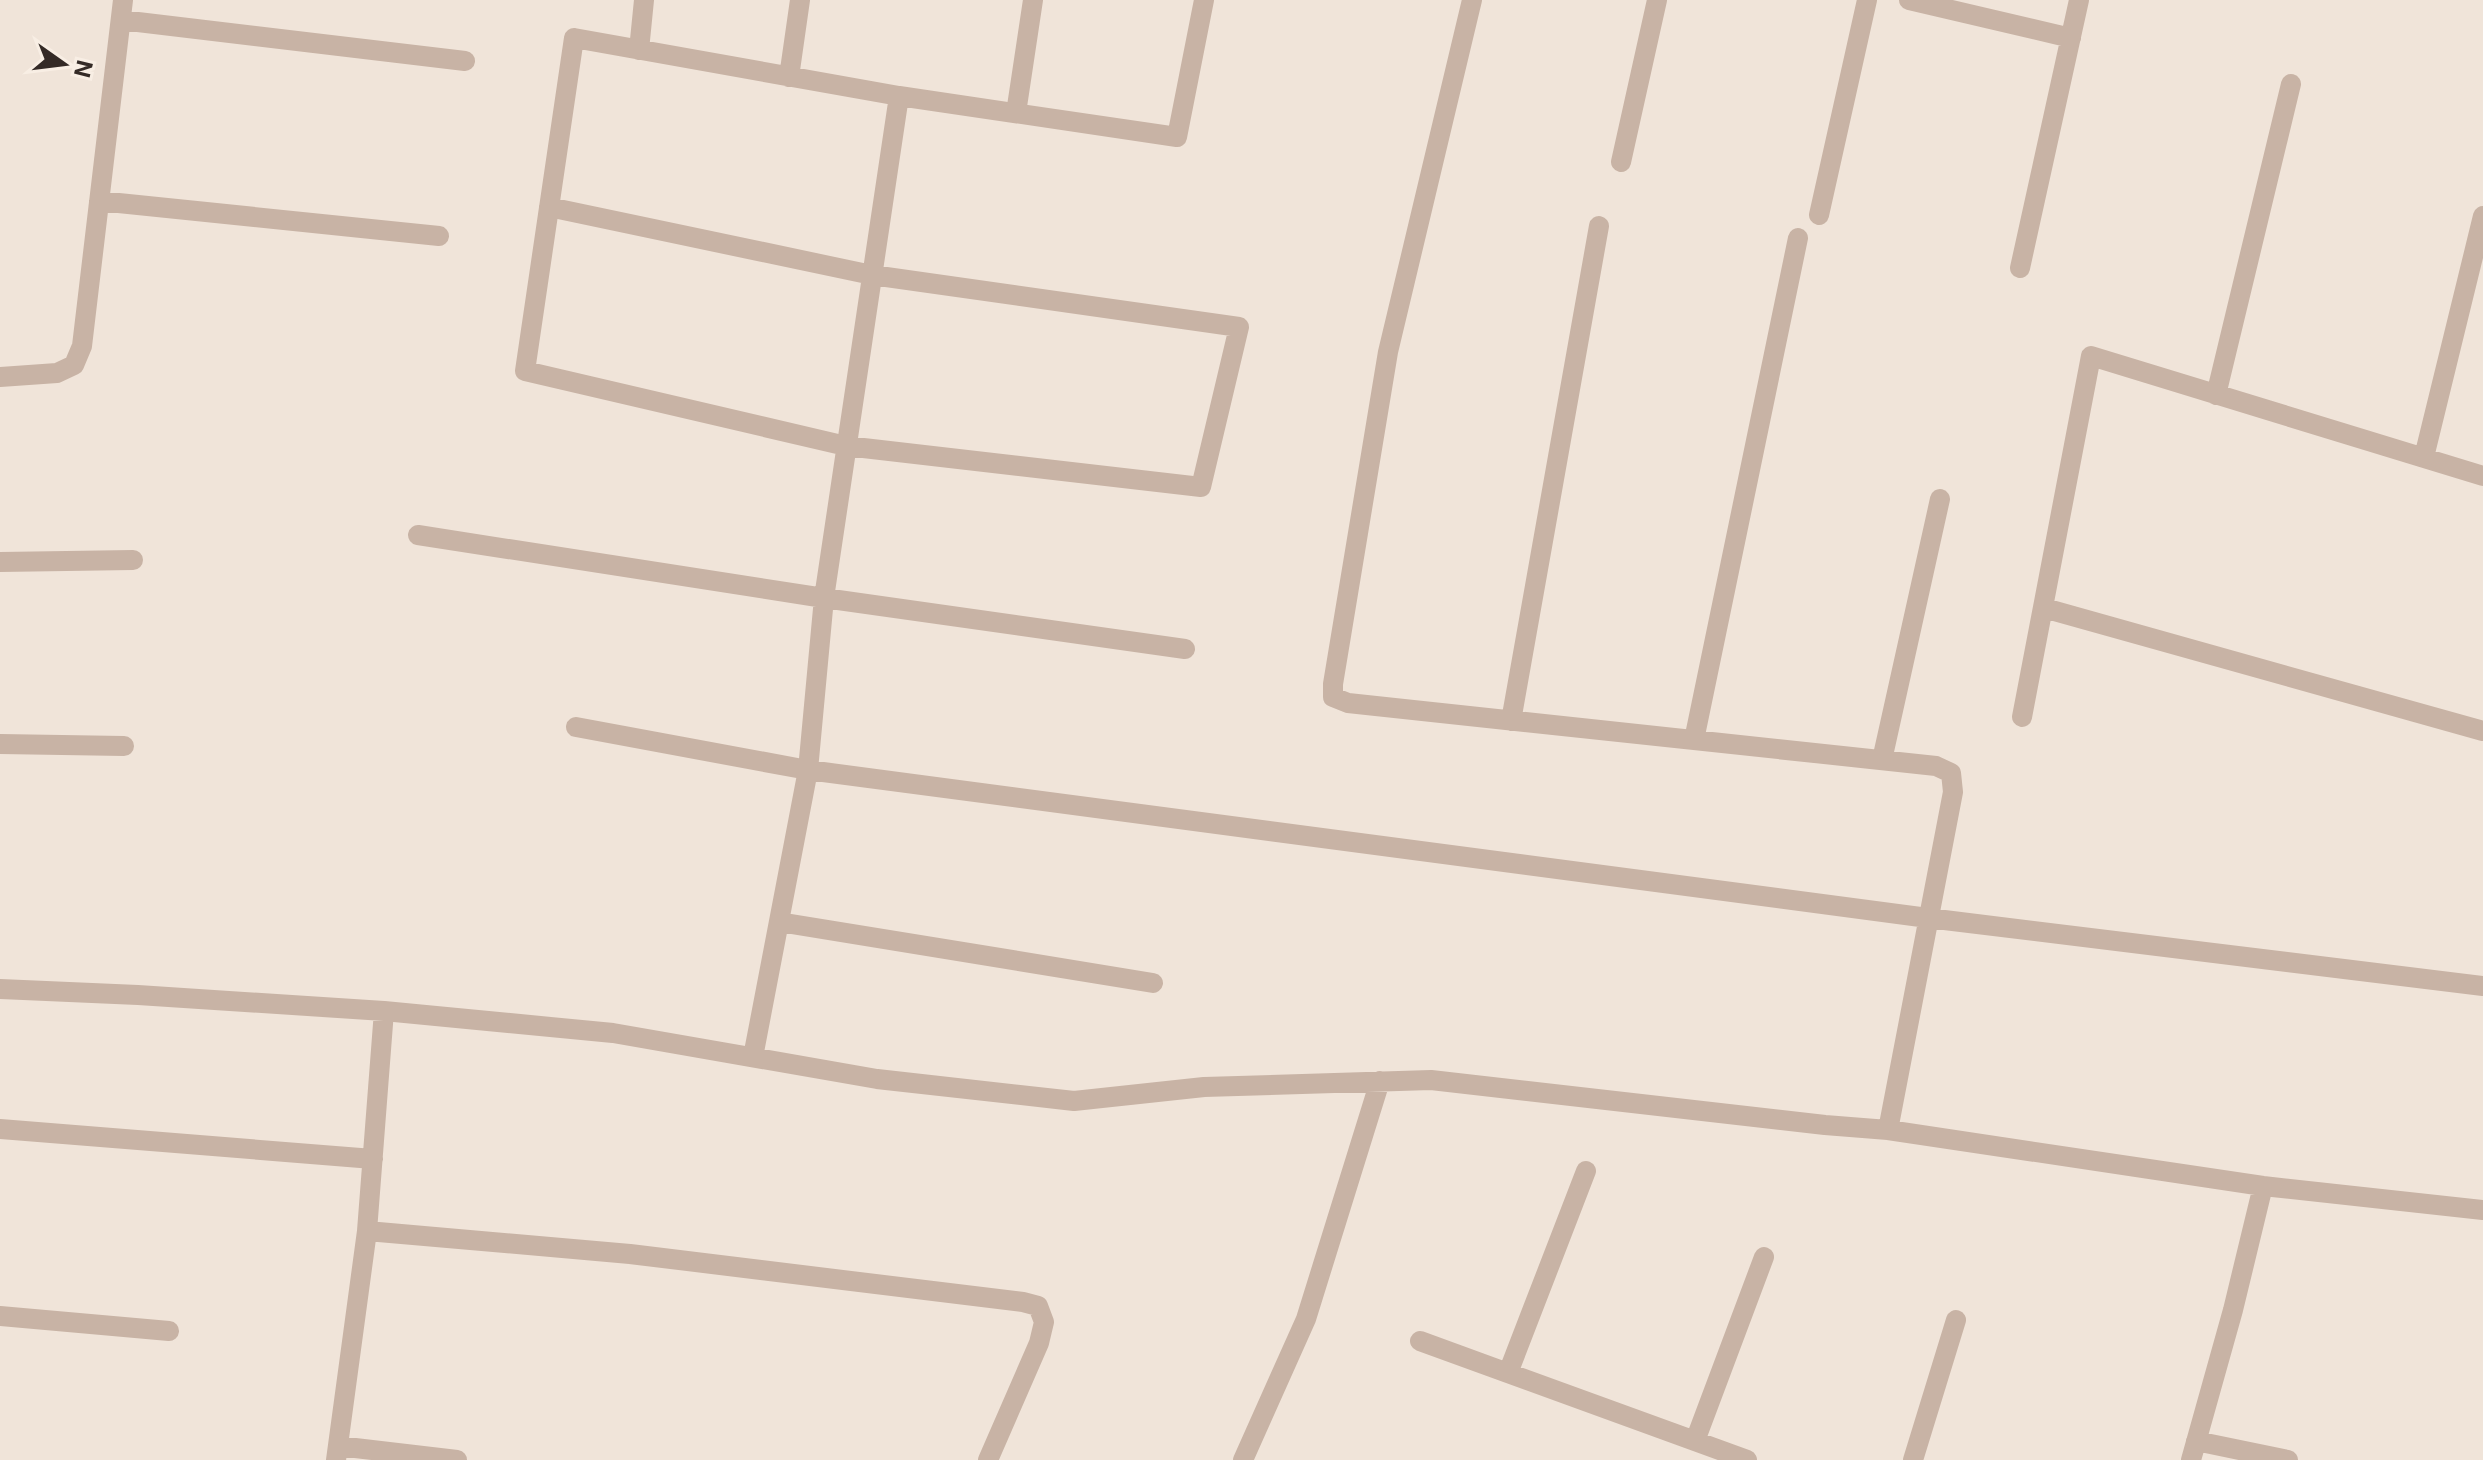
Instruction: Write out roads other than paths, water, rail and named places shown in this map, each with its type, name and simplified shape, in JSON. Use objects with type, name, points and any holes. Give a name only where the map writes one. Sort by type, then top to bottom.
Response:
[{"type":"street","points":[[639,50],[644,0]]},
{"type":"street","points":[[789,77],[800,0]]},
{"type":"street","points":[[1016,113],[1033,0]]},
{"type":"street","points":[[549,207],[872,275],[1239,327],[1201,487],[846,446],[525,371],[549,207],[574,38],[899,96],[1177,137],[1204,0]]},
{"type":"street","points":[[1472,0],[1388,352],[1333,697],[1348,703],[1936,766],[1951,773],[1953,792],[1888,1130]]},
{"type":"street","points":[[1621,162],[1657,0]]},
{"type":"street","points":[[1819,215],[1867,0]]},
{"type":"street","points":[[1909,0],[2071,38]]},
{"type":"street","points":[[2020,268],[2079,0]]},
{"type":"street","points":[[0,377],[57,373],[74,365],[82,346],[122,10],[465,61]]},
{"type":"street","points":[[2216,395],[2291,84]]},
{"type":"street","points":[[753,1057],[808,770],[824,598],[899,96]]},
{"type":"street","points":[[99,201],[439,236]]},
{"type":"street","points":[[2424,457],[2483,216]]},
{"type":"street","points":[[1511,721],[1599,226]]},
{"type":"street","points":[[1694,740],[1798,238]]},
{"type":"street","points":[[2022,717],[2091,356],[2483,476]]},
{"type":"street","points":[[1882,760],[1940,499]]},
{"type":"street","points":[[418,535],[824,598],[1185,649]]},
{"type":"street","points":[[0,562],[133,560]]},
{"type":"street","points":[[2044,608],[2483,731]]},
{"type":"street","points":[[576,727],[808,770],[1928,918],[2483,986]]},
{"type":"street","points":[[0,744],[124,746]]},
{"type":"street","points":[[779,922],[1153,983]]},
{"type":"street","points":[[0,989],[384,1011],[613,1033],[877,1079],[1074,1101],[1204,1087],[1431,1080],[1888,1130],[2263,1186],[2483,1210]]},
{"type":"street","points":[[384,1011],[367,1231],[337,1453],[457,1460]]},
{"type":"street","points":[[1243,1460],[1306,1319],[1380,1081]]},
{"type":"street","points":[[0,1129],[373,1159]]},
{"type":"street","points":[[1508,1373],[1586,1171]]},
{"type":"street","points":[[2263,1186],[2233,1310],[2193,1450],[2288,1460]]},
{"type":"street","points":[[367,1231],[630,1254],[1038,1306],[1044,1322],[1039,1343],[988,1460]]},
{"type":"street","points":[[1695,1441],[1764,1257]]},
{"type":"street","points":[[0,1316],[169,1331]]},
{"type":"street","points":[[1913,1460],[1956,1320]]},
{"type":"street","points":[[1420,1341],[1747,1460]]}]
